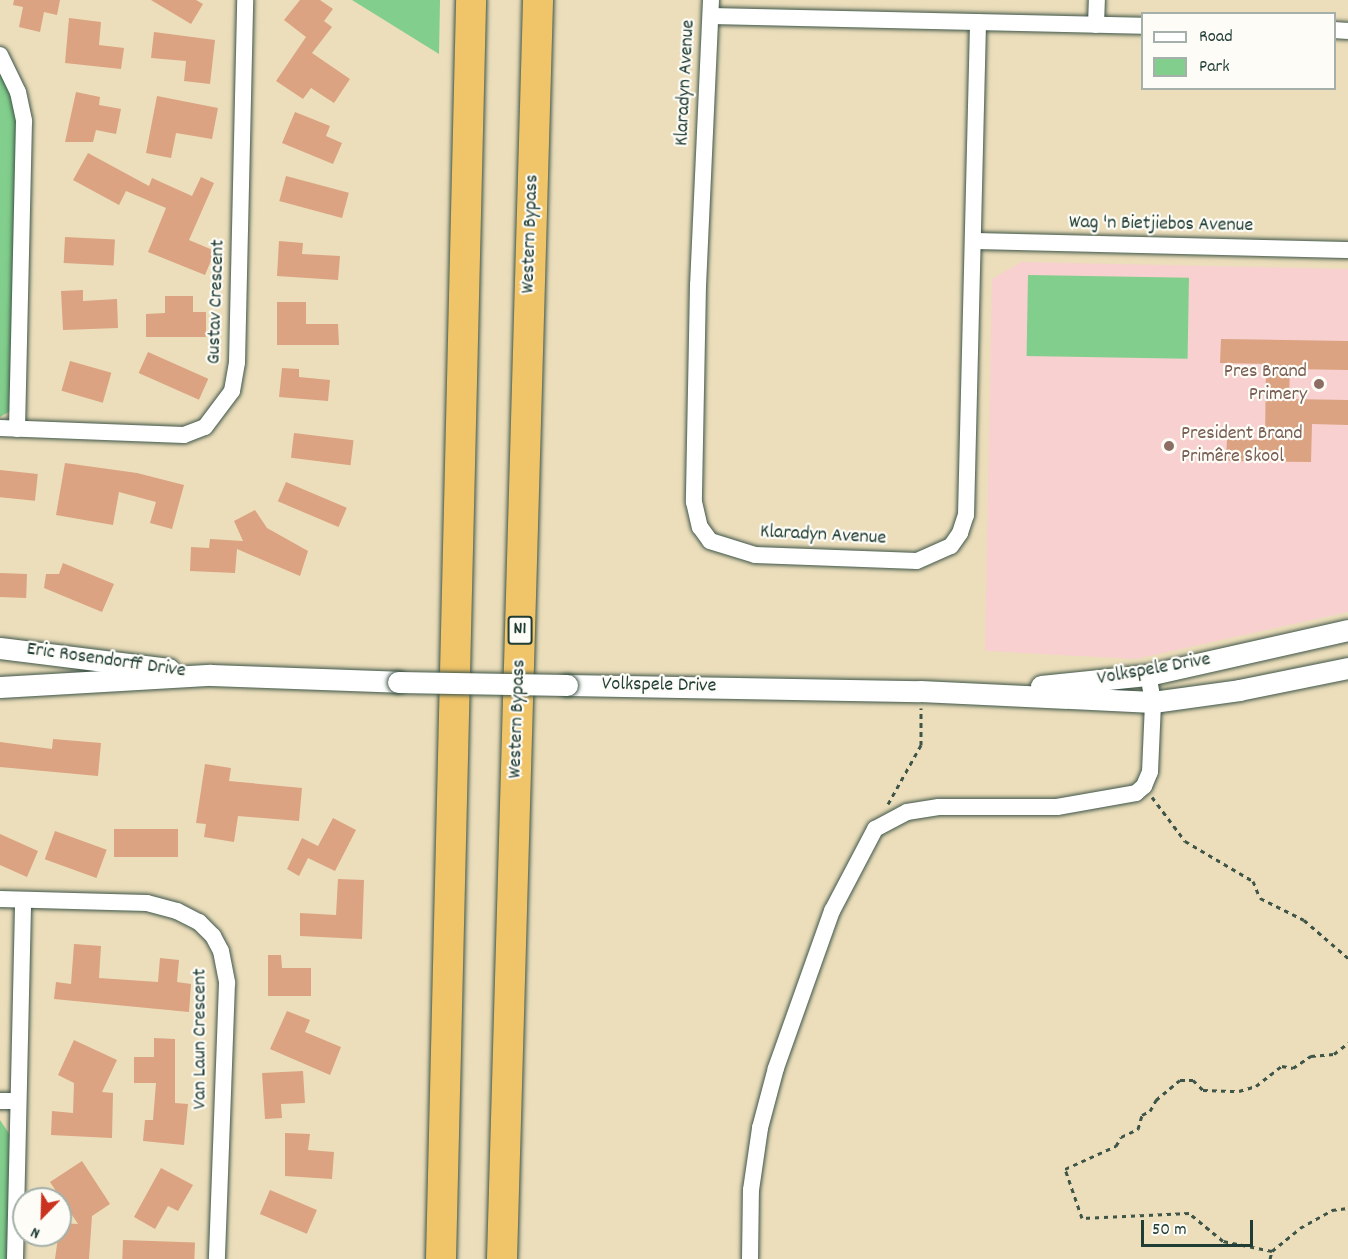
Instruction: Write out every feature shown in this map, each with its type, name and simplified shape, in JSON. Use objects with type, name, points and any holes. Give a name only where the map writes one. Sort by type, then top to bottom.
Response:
[{"type":"highway","points":[[441,1259],[471,0]]},
{"type":"highway","name":"Western Bypass","points":[[502,1259],[538,0]]},
{"type":"street","name":"Gustav Crescent","points":[[8,429],[184,435],[205,427],[232,391],[237,362],[245,0]]},
{"type":"street","points":[[1096,25],[1097,0]]},
{"type":"street","points":[[711,8],[978,22],[1141,26]]},
{"type":"street","name":"Klaradyn Avenue","points":[[711,8],[698,285],[694,502],[700,527],[710,541],[755,555],[917,561],[951,546],[966,515],[978,22]]},
{"type":"street","points":[[0,55],[18,92],[24,131],[8,429]]},
{"type":"street","name":"Wag 'n Bietjiebos Avenue","points":[[974,241],[1348,250]]},
{"type":"street","name":"Volkspele Drive","points":[[921,691],[1053,685],[1148,675],[1348,630]]},
{"type":"street","name":"Eric Rosendorff Drive","points":[[0,648],[51,652],[211,675]]},
{"type":"street","points":[[50,685],[51,652]]},
{"type":"street","name":"Volkspele Drive","points":[[398,682],[921,691],[1154,702],[1239,690],[1348,668]]},
{"type":"street","name":"Eric Rosendorff Drive","points":[[0,687],[211,675],[398,682]]},
{"type":"street","points":[[750,1259],[751,1190],[760,1128],[776,1068],[832,911],[875,829],[907,812],[939,807],[1057,807],[1136,793],[1144,786],[1150,772],[1154,702],[1148,675]]},
{"type":"street","name":"Van Laun Crescent","points":[[0,899],[147,903],[177,911],[199,922],[221,951],[227,983],[217,1259]]},
{"type":"street","points":[[15,1259],[23,900]]},
{"type":"street","points":[[0,1101],[18,1101]]},
{"type":"path","points":[[875,829],[921,745],[921,691]]},
{"type":"path","points":[[1144,786],[1185,841],[1253,881],[1260,898],[1304,920],[1348,958]]},
{"type":"path","points":[[1272,1251],[1223,1241],[1189,1213],[1082,1218],[1065,1169],[1116,1146],[1121,1137],[1138,1129],[1142,1115],[1150,1112],[1156,1100],[1180,1080],[1193,1080],[1203,1090],[1239,1091],[1256,1086],[1282,1066],[1293,1068],[1311,1056],[1334,1054],[1348,1043]]},
{"type":"path","points":[[1270,1259],[1272,1251],[1300,1228],[1332,1210],[1348,1208]]},
{"type":"shaded area","name":"President Brand Primêre Skool","points":[[1021,262],[1348,269],[1348,612],[1136,659],[985,651],[992,279]]},
{"type":"green space","points":[[352,0],[440,0],[439,54]]},
{"type":"green space","points":[[0,60],[21,132],[10,411],[0,417]]},
{"type":"green space","points":[[1028,275],[1189,278],[1188,359],[1027,356]]},
{"type":"green space","points":[[0,1120],[12,1138],[7,1259],[0,1259]]},
{"type":"building","points":[[14,0],[60,0],[57,15],[44,12],[40,32],[19,27],[23,7],[13,5]]},
{"type":"building","points":[[151,0],[196,0],[203,4],[191,24]]},
{"type":"building","points":[[300,0],[320,0],[333,9],[324,21],[332,27],[312,53],[350,79],[334,103],[311,88],[303,99],[276,81],[306,37],[284,20]]},
{"type":"building","points":[[69,18],[101,22],[99,45],[124,48],[121,69],[65,63]]},
{"type":"building","points":[[154,32],[215,40],[210,84],[184,81],[186,61],[151,58]]},
{"type":"building","points":[[76,92],[100,97],[99,105],[121,109],[116,134],[96,130],[93,142],[65,142]]},
{"type":"building","points":[[157,96],[218,108],[212,139],[176,133],[171,158],[146,153]]},
{"type":"building","points":[[295,112],[330,126],[326,136],[342,143],[333,164],[282,143]]},
{"type":"building","points":[[88,153],[149,186],[152,178],[192,196],[201,177],[214,183],[189,240],[215,251],[205,275],[148,252],[166,208],[126,191],[119,205],[73,180]]},
{"type":"building","points":[[286,176],[349,193],[342,218],[279,201]]},
{"type":"building","points":[[65,237],[115,240],[114,266],[64,263]]},
{"type":"building","points":[[279,241],[303,243],[302,254],[340,256],[338,280],[277,276]]},
{"type":"building","points":[[83,290],[83,301],[117,299],[118,328],[63,330],[61,291]]},
{"type":"building","points":[[165,296],[193,296],[193,312],[206,312],[206,337],[146,337],[146,314],[165,313]]},
{"type":"building","points":[[277,302],[306,302],[306,324],[338,324],[339,345],[277,345]]},
{"type":"building","points":[[1221,339],[1348,341],[1348,370],[1290,369],[1289,399],[1348,400],[1348,425],[1312,424],[1311,462],[1226,461],[1227,439],[1265,440],[1266,364],[1220,363]]},
{"type":"building","points":[[148,352],[208,379],[199,400],[139,373]]},
{"type":"building","points":[[70,361],[111,373],[103,403],[61,391]]},
{"type":"building","points":[[282,368],[299,369],[299,377],[330,380],[328,401],[279,397]]},
{"type":"building","points":[[294,433],[354,440],[351,465],[291,458]]},
{"type":"building","points":[[65,463],[137,473],[184,485],[172,529],[150,523],[156,502],[119,492],[113,525],[56,515]]},
{"type":"building","points":[[0,470],[38,474],[35,501],[0,497]]},
{"type":"building","points":[[286,482],[347,508],[339,527],[278,501]]},
{"type":"building","points":[[255,510],[267,528],[308,551],[300,576],[237,549],[235,573],[190,571],[191,547],[209,548],[210,539],[243,541],[234,521]]},
{"type":"building","points":[[63,563],[114,584],[102,612],[44,588],[46,574],[59,574]]},
{"type":"building","points":[[0,573],[27,574],[26,598],[0,597]]},
{"type":"building","points":[[53,739],[101,743],[98,776],[0,767],[0,742],[52,749]]},
{"type":"building","points":[[205,764],[231,768],[229,781],[302,788],[299,821],[238,816],[234,842],[204,837],[206,824],[196,823]]},
{"type":"building","points":[[333,818],[356,830],[335,871],[308,858],[299,876],[287,869],[302,838],[318,846]]},
{"type":"building","points":[[114,829],[178,829],[178,857],[114,857]]},
{"type":"building","points":[[55,831],[107,850],[96,878],[45,859]]},
{"type":"building","points":[[0,834],[38,851],[27,877],[0,865]]},
{"type":"building","points":[[338,879],[364,880],[362,939],[300,936],[300,913],[336,915]]},
{"type":"building","points":[[74,944],[101,946],[99,978],[158,982],[160,958],[179,960],[177,982],[191,984],[189,1012],[54,999],[56,982],[71,984]]},
{"type":"building","points":[[268,955],[281,955],[282,968],[311,968],[311,996],[268,996]]},
{"type":"building","points":[[287,1011],[310,1020],[305,1032],[341,1047],[330,1075],[270,1049]]},
{"type":"building","points":[[154,1038],[175,1039],[175,1103],[188,1104],[184,1145],[143,1141],[145,1120],[153,1120],[156,1083],[134,1083],[134,1057],[154,1057]]},
{"type":"building","points":[[74,1040],[117,1060],[102,1092],[113,1093],[112,1138],[51,1135],[52,1111],[73,1113],[74,1083],[58,1075]]},
{"type":"building","points":[[303,1071],[305,1103],[281,1104],[282,1118],[265,1119],[262,1073]]},
{"type":"building","points":[[285,1133],[310,1134],[308,1150],[334,1152],[332,1179],[285,1176]]},
{"type":"building","points":[[82,1161],[110,1204],[92,1216],[89,1259],[55,1259],[57,1247],[72,1247],[72,1224],[78,1224],[72,1215],[72,1187],[53,1187],[50,1182]]},
{"type":"building","points":[[161,1168],[193,1185],[178,1211],[168,1206],[155,1229],[134,1217]]},
{"type":"building","points":[[270,1190],[317,1210],[307,1234],[260,1214]]},
{"type":"building","points":[[123,1240],[195,1243],[194,1259],[122,1259]]},
{"type":"place","name":"Pres Brand Primery","points":[[1319,384]]},
{"type":"place","name":"President Brand Primêre Skool","points":[[1169,446]]}]
